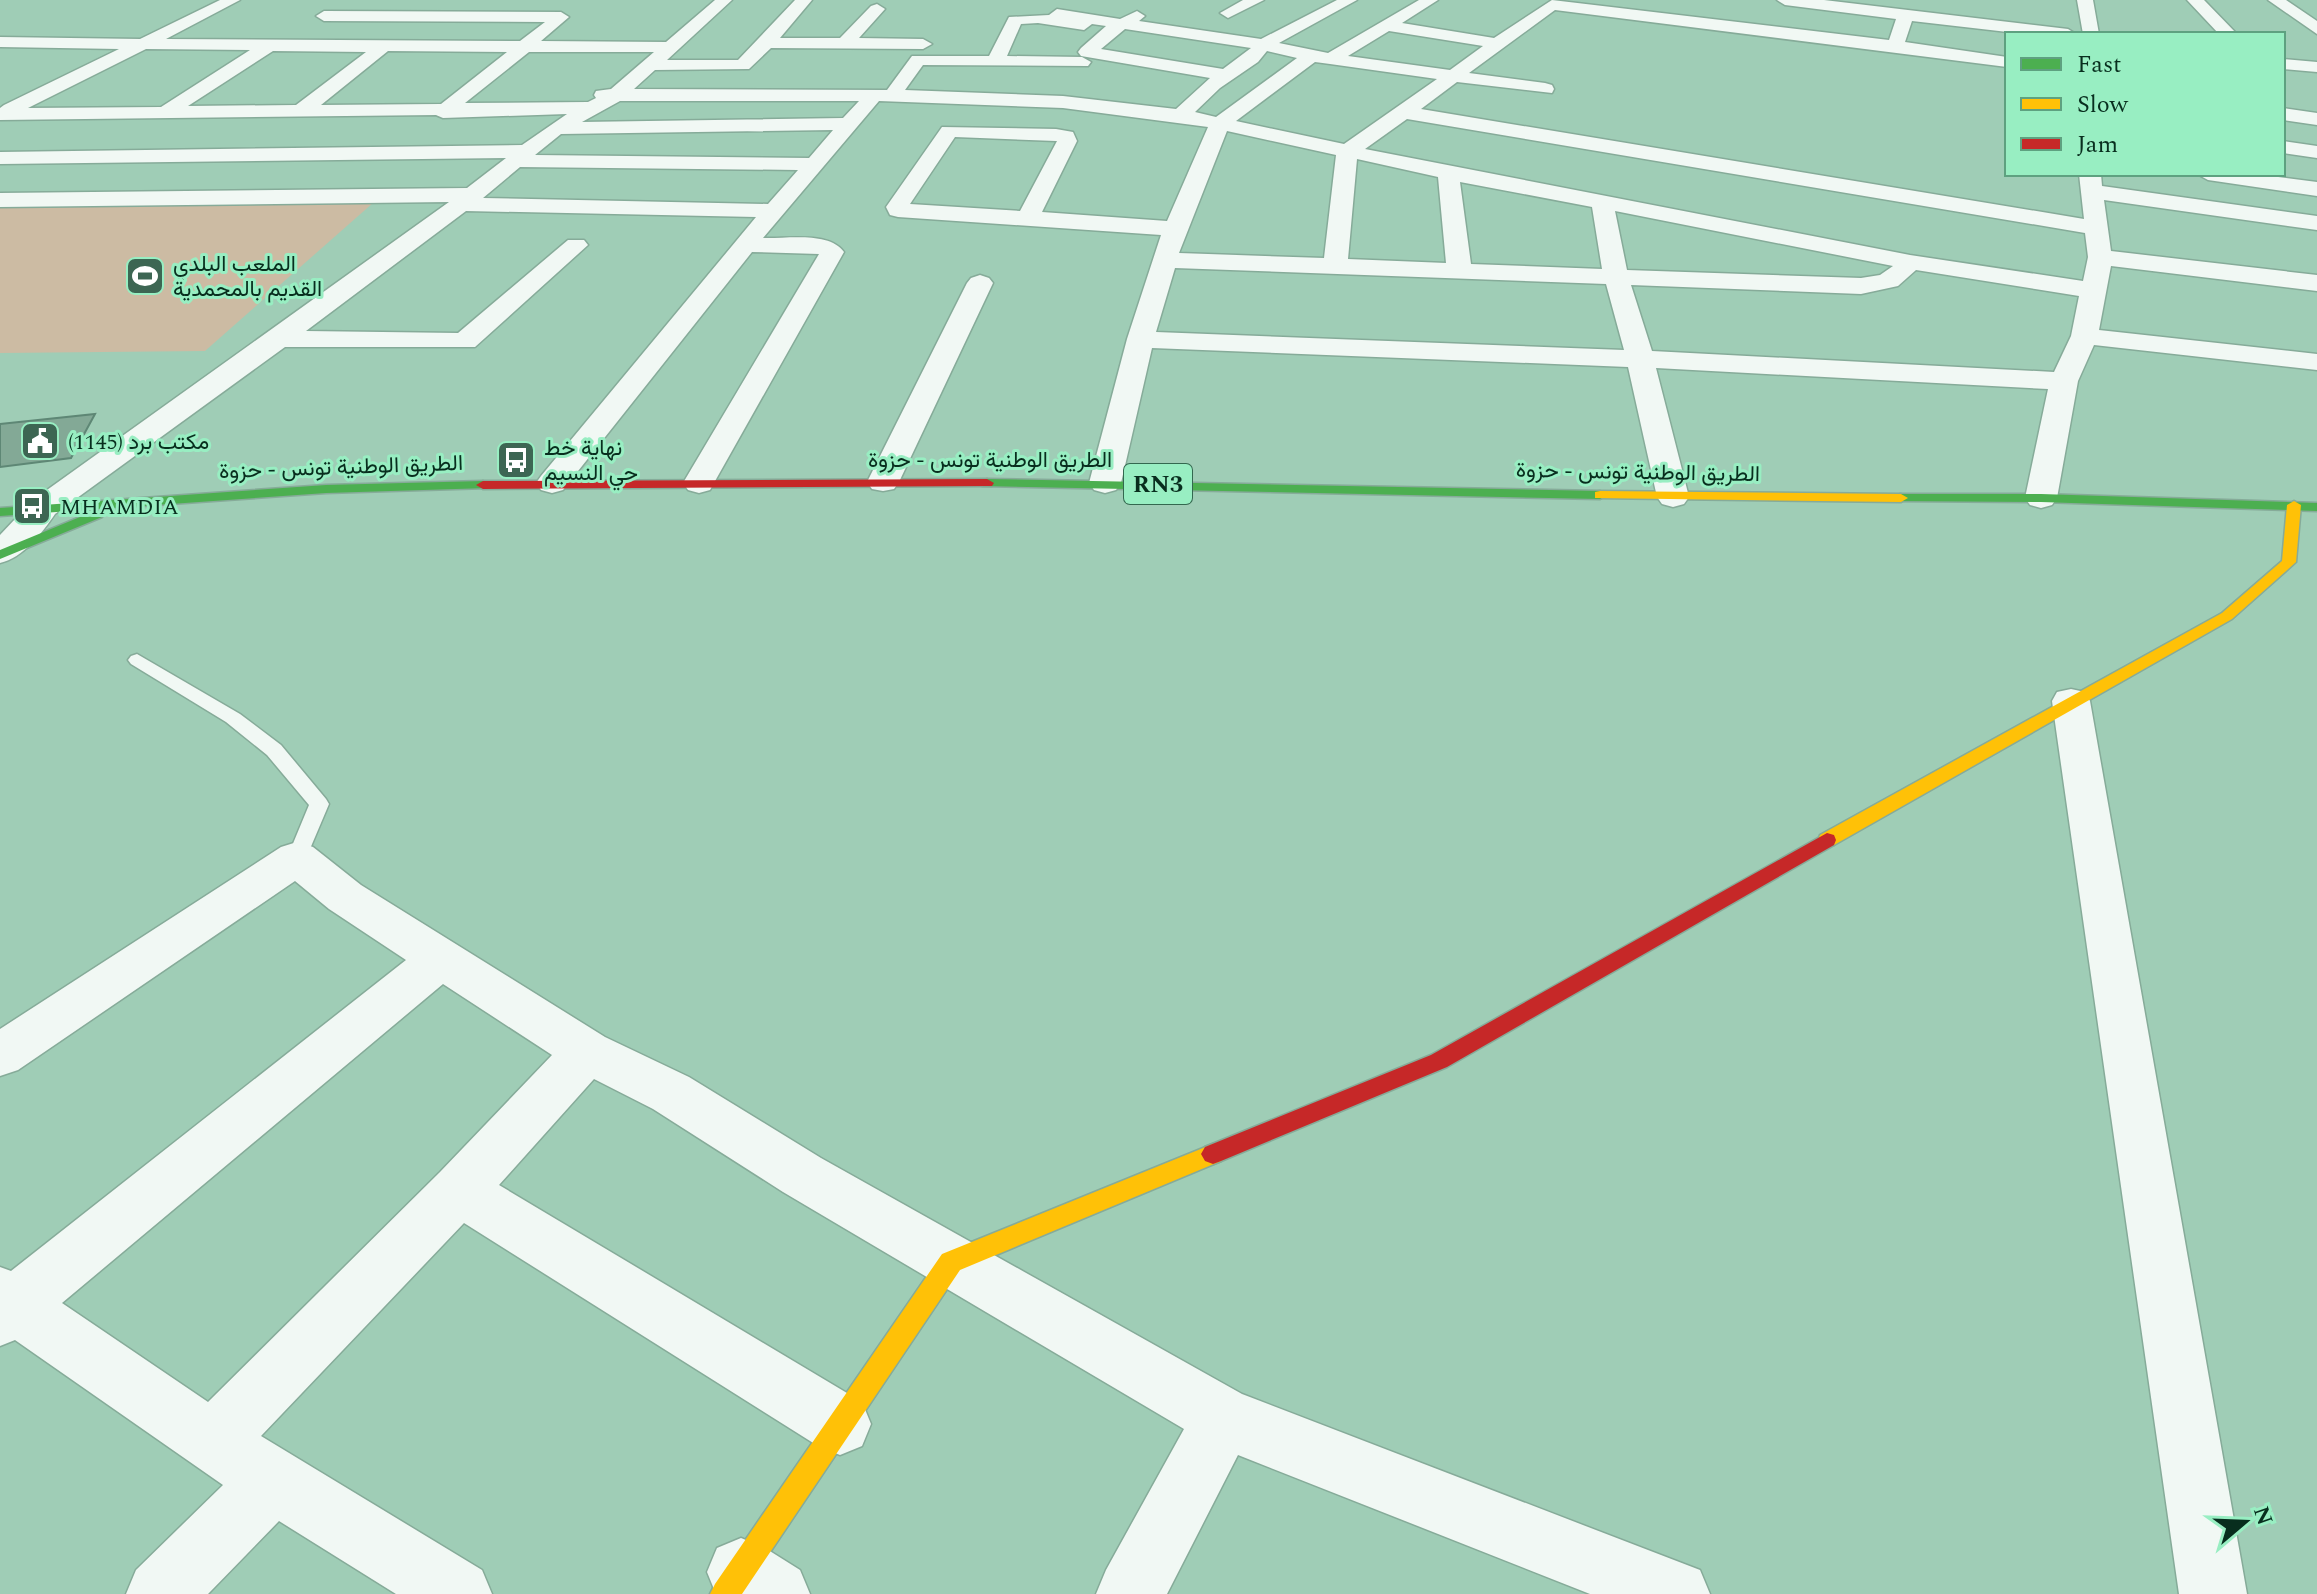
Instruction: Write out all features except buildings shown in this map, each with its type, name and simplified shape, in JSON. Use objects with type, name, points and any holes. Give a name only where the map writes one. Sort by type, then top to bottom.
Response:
[{"type":"main road","name":"الطريق الوطنية تونس - حزوة","points":[[0,512],[326,489],[552,483],[883,482],[1105,483],[1673,497],[2041,498],[2317,507]]},
{"type":"main road","points":[[0,554],[82,520],[147,500]]},
{"type":"main road","points":[[748,1587],[840,1424],[951,1262],[1439,1061],[2071,701],[2227,616],[2289,562],[2294,505]]},
{"type":"street","points":[[0,114],[232,0]]},
{"type":"street","points":[[164,113],[345,0]]},
{"type":"street","points":[[655,53],[708,0]]},
{"type":"street","points":[[0,554],[44,507],[466,200],[556,128],[598,101],[724,0]]},
{"type":"street","points":[[743,65],[804,0]]},
{"type":"street","points":[[1256,0],[1222,12],[1303,25]]},
{"type":"street","points":[[1181,115],[1260,49],[1349,0]]},
{"type":"street","points":[[1105,483],[1140,339],[1168,260],[1175,229],[1220,123],[1321,57],[1388,26],[1430,0]]},
{"type":"street","points":[[1785,0],[2051,32]]},
{"type":"street","points":[[1946,20],[1950,0]]},
{"type":"street","points":[[2085,0],[2091,32]]},
{"type":"street","points":[[2195,0],[2227,32]]},
{"type":"street","points":[[2276,0],[2317,29]]},
{"type":"street","points":[[2293,0],[2305,1]]},
{"type":"street","points":[[1347,151],[1407,113],[1496,43],[1556,2],[2005,62]]},
{"type":"street","points":[[1063,102],[1084,65],[1118,27],[1154,6]]},
{"type":"street","points":[[845,43],[877,9]]},
{"type":"street","points":[[308,23],[566,14],[443,112]]},
{"type":"street","points":[[1057,14],[1118,27]]},
{"type":"street","points":[[1895,46],[1906,15]]},
{"type":"street","points":[[154,16],[201,16]]},
{"type":"street","points":[[996,60],[1015,20],[1048,19],[1545,89]]},
{"type":"street","points":[[552,483],[774,211],[849,124],[883,96],[912,60],[931,22]]},
{"type":"street","points":[[1388,26],[1496,43]]},
{"type":"street","points":[[0,42],[526,46],[655,53],[774,66]]},
{"type":"street","points":[[766,43],[845,43],[912,60],[996,60],[1084,65],[1220,80]]},
{"type":"street","points":[[301,111],[382,50],[381,46]]},
{"type":"street","points":[[2285,64],[2317,67]]},
{"type":"street","points":[[45,71],[90,71]]},
{"type":"street","points":[[1122,77],[1220,80]]},
{"type":"street","points":[[0,114],[443,112],[598,101],[883,96],[1063,102],[1181,115],[1448,173],[1910,262],[2092,290]]},
{"type":"street","points":[[1407,113],[2098,228]]},
{"type":"street","points":[[2285,114],[2317,119]]},
{"type":"street","points":[[556,128],[849,124]]},
{"type":"street","points":[[1028,218],[1067,141],[1066,136],[949,131],[897,207],[906,213],[1175,229]]},
{"type":"street","points":[[2285,147],[2317,152]]},
{"type":"street","points":[[1335,267],[1347,151]]},
{"type":"street","points":[[0,158],[520,156],[815,164]]},
{"type":"street","points":[[1448,173],[1459,270]]},
{"type":"street","points":[[2223,176],[2317,189]]},
{"type":"street","points":[[2041,498],[2064,381],[2084,336],[2100,257],[2091,182],[2317,223]]},
{"type":"street","points":[[0,200],[354,194],[774,211]]},
{"type":"street","points":[[1602,202],[1616,277],[1631,322],[1673,497]]},
{"type":"street","points":[[279,339],[465,341],[576,245]]},
{"type":"street","points":[[699,483],[832,252],[823,247],[745,245]]},
{"type":"street","points":[[2100,257],[2317,283]]},
{"type":"street","points":[[1168,260],[1870,286],[1900,276],[1910,262]]},
{"type":"street","points":[[883,482],[980,283]]},
{"type":"street","points":[[2084,336],[2317,362]]},
{"type":"street","points":[[1140,339],[1639,359],[2064,381]]},
{"type":"street","points":[[2071,701],[2213,1594]]},
{"type":"street","points":[[0,1055],[297,858],[345,897],[587,1052],[671,1093],[802,1175],[1224,1418],[1676,1594]]},
{"type":"street","points":[[442,958],[4,1306],[212,1442],[458,1594]]},
{"type":"street","points":[[212,1442],[459,1190],[587,1052]]},
{"type":"street","points":[[459,1190],[840,1424]]},
{"type":"street","points":[[1130,1594],[1224,1418]]},
{"type":"street","points":[[160,1594],[274,1480]]},
{"type":"lane","points":[[137,660],[233,718],[274,750],[319,804],[297,858]]},
{"type":"shaded area","name":"الملعب البلدي القديم بالمحمدية","points":[[382,195],[205,351],[0,353],[0,201]]},
{"type":"traffic: fast","points":[[987,483],[1600,495]]},
{"type":"traffic: fast","points":[[0,512],[326,489],[483,485]]},
{"type":"traffic: fast","points":[[1901,498],[2041,498],[2317,507]]},
{"type":"traffic: fast","points":[[0,555],[97,514]]},
{"type":"traffic: slow","points":[[1600,495],[1901,498]]},
{"type":"traffic: slow","points":[[1827,840],[2227,616],[2289,562],[2294,505]]},
{"type":"traffic: slow","points":[[725,1594],[951,1262],[1213,1154]]},
{"type":"traffic: jam","points":[[483,485],[987,483]]},
{"type":"traffic: jam","points":[[1213,1154],[1439,1061],[1827,840]]},
{"type":"place","name":"الملعب البلدي القديم بالمحمدية","points":[[145,276]]},
{"type":"place","name":"مكتب برد (1145)","points":[[40,441]]},
{"type":"place","name":"نهاية خط حي النسيم","points":[[516,460]]},
{"type":"place","name":"MHAMDIA","points":[[32,506]]}]
